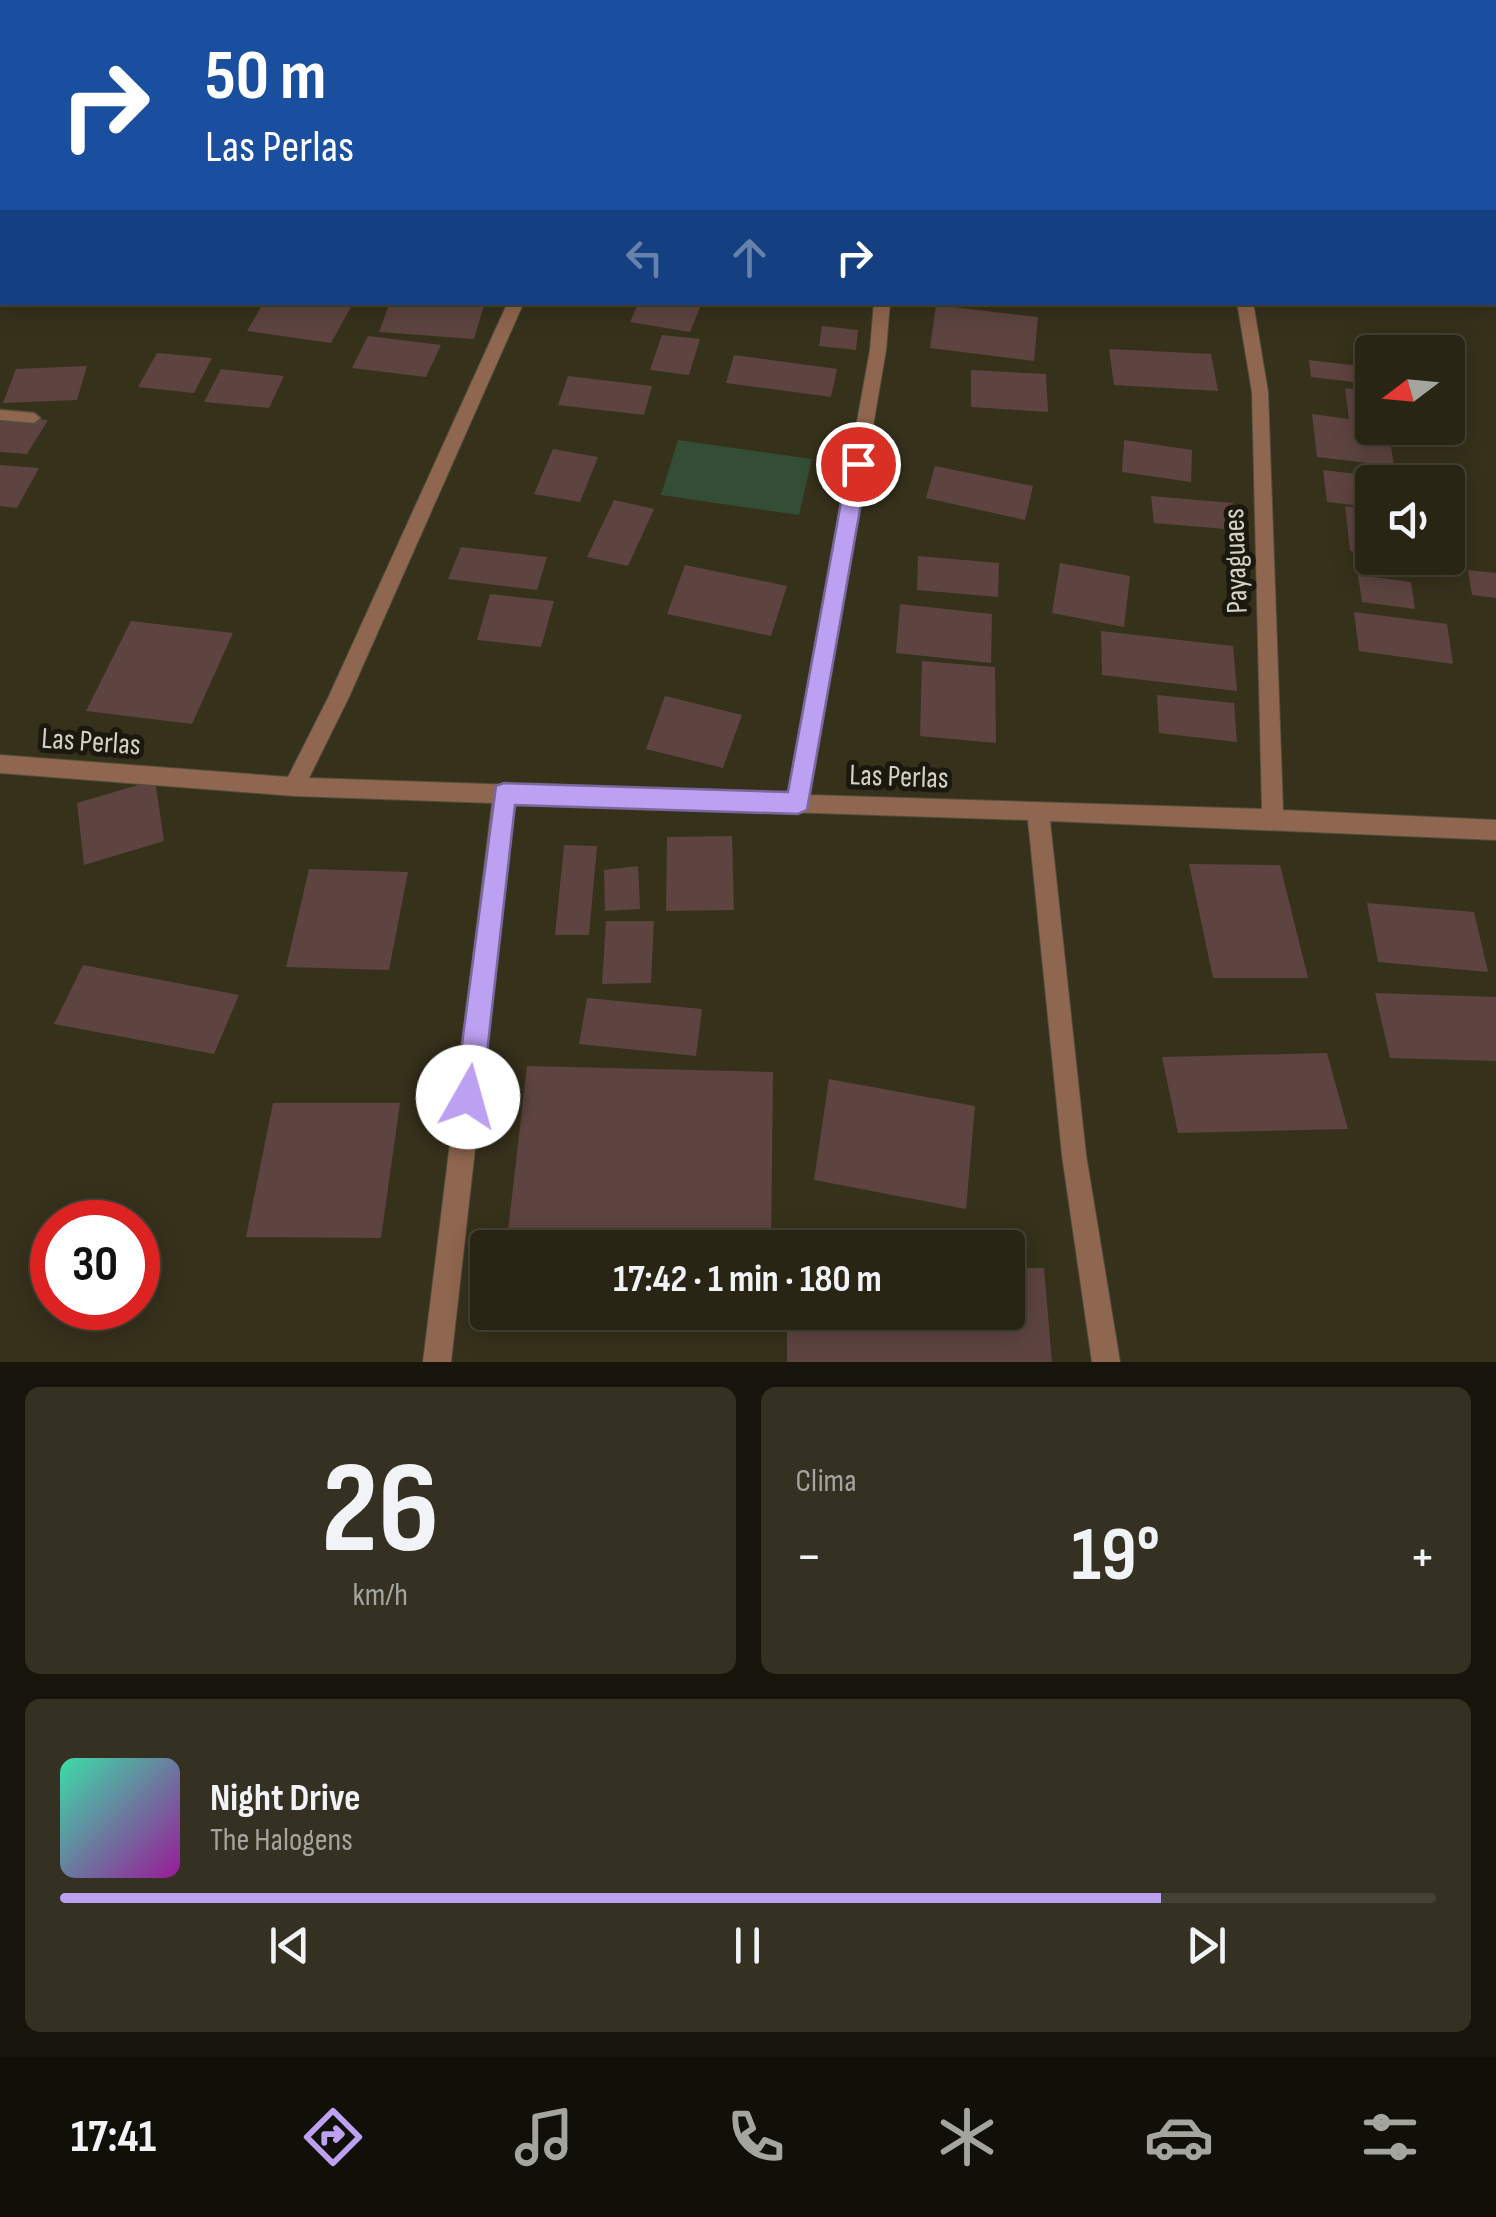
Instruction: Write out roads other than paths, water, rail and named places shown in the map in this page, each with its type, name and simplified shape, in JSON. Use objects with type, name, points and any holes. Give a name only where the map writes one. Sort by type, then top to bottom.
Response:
[{"type":"street","points":[[294,787],[339,696],[515,305]]},
{"type":"street","points":[[798,803],[875,370],[882,305]]},
{"type":"street","name":"Payaguaes","points":[[1246,305],[1260,392],[1273,819]]},
{"type":"street","name":"Las Perlas","points":[[0,764],[294,787],[1273,819],[1496,830]]},
{"type":"street","points":[[437,1362],[504,794]]},
{"type":"street","points":[[1038,811],[1074,1155],[1106,1362]]},
{"type":"lane","points":[[0,415],[34,418]]}]
